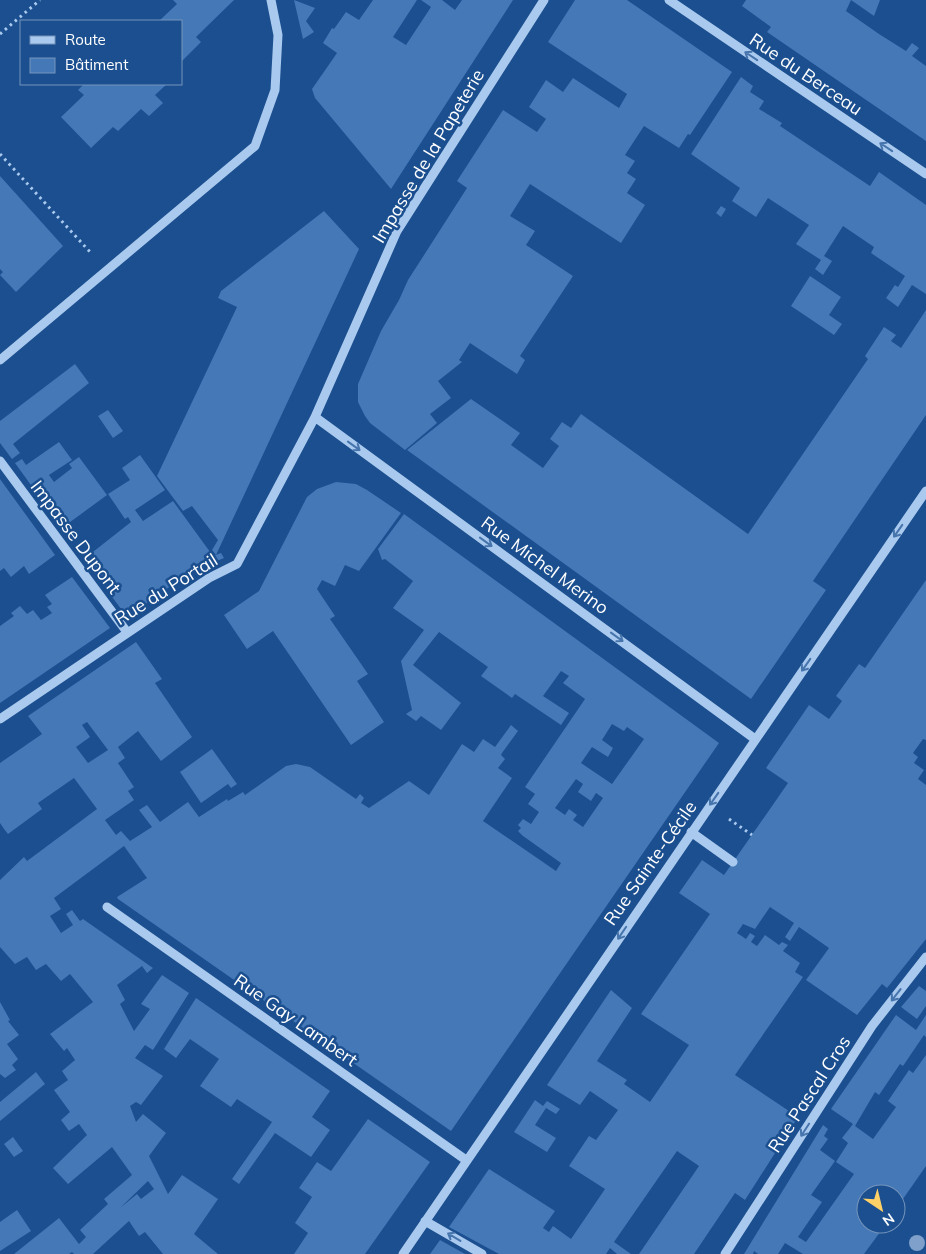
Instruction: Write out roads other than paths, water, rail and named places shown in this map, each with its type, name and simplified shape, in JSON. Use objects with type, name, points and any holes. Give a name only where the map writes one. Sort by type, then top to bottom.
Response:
[{"type":"street","points":[[0,360],[255,146],[275,90],[278,34],[271,0]]},
{"type":"street","name":"Impasse de la Papeterie","points":[[315,417],[397,231],[544,0]]},
{"type":"street","name":"Rue du Berceau","points":[[669,0],[926,174]]},
{"type":"street","name":"Rue du Portail","points":[[0,719],[209,578],[237,564],[315,417]]},
{"type":"street","name":"Rue Michel Merino","points":[[315,417],[755,739]]},
{"type":"street","name":"Impasse Dupont","points":[[0,461],[127,632]]},
{"type":"street","name":"Rue Sainte-Cécile","points":[[403,1254],[926,491]]},
{"type":"street","points":[[691,832],[733,862]]},
{"type":"street","name":"Rue Gay Lambert","points":[[107,907],[466,1160]]},
{"type":"street","name":"Rue Pascal Cros","points":[[725,1254],[872,1026],[926,957]]},
{"type":"street","points":[[425,1221],[482,1254]]}]
